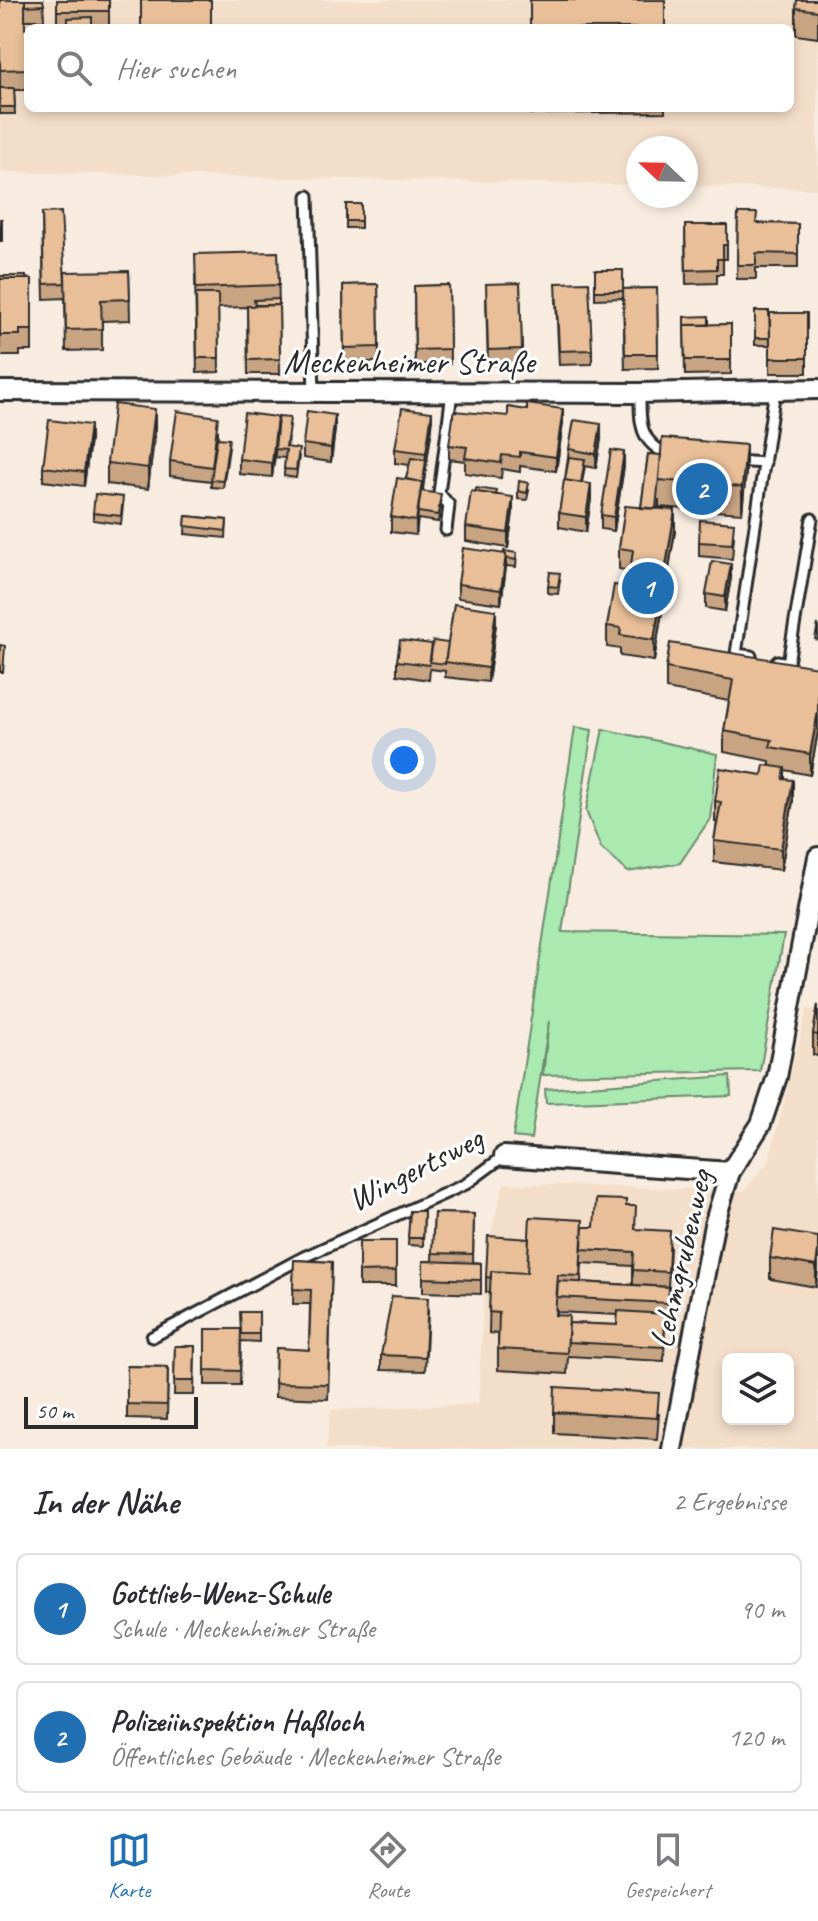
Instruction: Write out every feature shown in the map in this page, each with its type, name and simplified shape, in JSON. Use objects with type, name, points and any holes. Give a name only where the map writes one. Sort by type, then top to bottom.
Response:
[{"type":"street","name":"Meckenheimer Straße","points":[[0,391],[640,393],[818,389]]},
{"type":"street","name":"Lehmgrubenweg","points":[[672,1449],[714,1225],[730,1172],[761,1124],[777,1077],[818,859]]},
{"type":"street","name":"Wingertsweg","points":[[504,1156],[730,1172]]},
{"type":"lane","points":[[308,196],[314,393]]},
{"type":"lane","points":[[775,389],[736,654],[788,663],[812,519]]},
{"type":"lane","points":[[446,530],[449,505],[439,493],[452,392]]},
{"type":"lane","points":[[640,393],[641,433],[653,448],[683,458]]},
{"type":"lane","points":[[729,461],[765,463]]},
{"type":"lane","name":"Wingertsweg","points":[[152,1337],[306,1256],[466,1184],[504,1156]]},
{"type":"shaded area","points":[[0,0],[818,0],[818,189],[698,186],[698,136],[626,136],[626,185],[0,172]]},
{"type":"shaded area","points":[[807,1009],[818,1010],[818,1449],[326,1449],[331,1410],[478,1404],[486,1251],[504,1183],[744,1191],[769,1161]]},
{"type":"green space","points":[[575,727],[592,730],[562,932],[784,935],[760,1071],[543,1075],[549,1021],[531,1139],[513,1137]]},
{"type":"green space","points":[[603,729],[717,754],[710,819],[680,863],[628,872],[601,848],[586,811]]},
{"type":"green space","points":[[730,1076],[731,1096],[546,1103],[545,1089]]},
{"type":"building","points":[[0,0],[25,0],[24,69],[0,70]]},
{"type":"building","points":[[25,0],[43,0],[44,5],[25,6]]},
{"type":"building","points":[[57,0],[109,0],[109,11],[57,11]]},
{"type":"building","points":[[141,0],[211,0],[211,24],[141,24]]},
{"type":"building","points":[[530,0],[665,0],[665,24],[530,24]]},
{"type":"building","points":[[797,0],[818,0],[818,11],[796,8]]},
{"type":"building","points":[[92,17],[92,24],[68,24],[68,18]]},
{"type":"building","points":[[0,88],[14,88],[15,107],[0,107]]},
{"type":"building","points":[[346,204],[361,204],[361,221],[346,221]]},
{"type":"building","points":[[61,212],[65,283],[44,284],[42,213]]},
{"type":"building","points":[[738,213],[757,213],[756,223],[798,224],[798,254],[756,253],[756,265],[737,265]]},
{"type":"building","points":[[2,219],[2,241],[0,241]]},
{"type":"building","points":[[685,225],[727,225],[727,245],[723,245],[723,259],[717,259],[717,269],[686,270]]},
{"type":"building","points":[[278,252],[279,285],[196,288],[195,254]]},
{"type":"building","points":[[595,270],[623,270],[623,291],[595,291]]},
{"type":"building","points":[[129,271],[130,299],[101,300],[102,329],[66,330],[65,272]]},
{"type":"building","points":[[0,276],[26,276],[26,279],[0,279]]},
{"type":"building","points":[[0,279],[32,279],[32,330],[20,330],[20,335],[0,335]]},
{"type":"building","points":[[589,282],[592,350],[559,351],[556,283]]},
{"type":"building","points":[[520,283],[522,349],[488,350],[486,284]]},
{"type":"building","points":[[378,284],[379,347],[344,348],[343,285]]},
{"type":"building","points":[[449,285],[450,349],[415,350],[414,286]]},
{"type":"building","points":[[657,288],[658,354],[625,354],[623,289]]},
{"type":"building","points":[[196,294],[218,294],[219,358],[197,358]]},
{"type":"building","points":[[279,299],[279,305],[255,305],[254,300]]},
{"type":"building","points":[[279,305],[280,359],[248,360],[247,306]]},
{"type":"building","points":[[755,311],[769,311],[770,338],[755,338]]},
{"type":"building","points":[[770,313],[807,313],[807,358],[770,358]]},
{"type":"building","points":[[709,316],[709,325],[684,325],[684,317]]},
{"type":"building","points":[[731,324],[731,360],[685,360],[684,325]]},
{"type":"building","points":[[114,404],[155,409],[148,468],[107,463]]},
{"type":"building","points":[[527,404],[563,409],[556,457],[520,452],[520,457],[502,455],[501,463],[465,458],[467,447],[449,445],[454,411],[508,416],[508,407],[527,410]]},
{"type":"building","points":[[402,408],[432,412],[426,453],[395,449]]},
{"type":"building","points":[[177,411],[218,417],[212,467],[170,461]]},
{"type":"building","points":[[307,411],[335,415],[331,448],[303,444]]},
{"type":"building","points":[[244,413],[277,417],[272,463],[239,459]]},
{"type":"building","points":[[278,417],[290,418],[286,447],[299,449],[296,470],[284,469],[286,450],[275,449]]},
{"type":"building","points":[[49,420],[90,425],[84,472],[43,467]]},
{"type":"building","points":[[574,420],[601,424],[596,454],[569,449]]},
{"type":"building","points":[[217,438],[229,439],[223,481],[211,480]]},
{"type":"building","points":[[662,438],[746,445],[742,487],[659,480]]},
{"type":"building","points":[[611,450],[624,452],[614,517],[601,515]]},
{"type":"building","points":[[648,454],[661,455],[656,509],[641,508]]},
{"type":"building","points":[[569,457],[585,459],[581,483],[565,480]]},
{"type":"building","points":[[411,458],[426,460],[422,489],[422,482],[406,479]]},
{"type":"building","points":[[397,478],[422,482],[416,521],[391,517]]},
{"type":"building","points":[[564,480],[591,484],[586,517],[559,513]]},
{"type":"building","points":[[519,481],[529,483],[527,493],[518,491]]},
{"type":"building","points":[[476,488],[497,491],[496,495],[476,492]]},
{"type":"building","points":[[421,491],[441,494],[438,515],[418,512]]},
{"type":"building","points":[[471,491],[513,497],[508,533],[466,527]]},
{"type":"building","points":[[95,494],[123,497],[121,516],[93,513]]},
{"type":"building","points":[[625,506],[675,510],[654,640],[620,635],[621,628],[607,626],[614,585],[628,587],[633,550],[619,548]]},
{"type":"building","points":[[186,516],[227,520],[226,531],[185,526]]},
{"type":"building","points":[[700,520],[734,523],[732,544],[699,542]]},
{"type":"building","points":[[463,548],[506,554],[501,590],[458,584]]},
{"type":"building","points":[[504,551],[517,553],[516,560],[506,558]]},
{"type":"building","points":[[712,561],[731,564],[725,597],[706,594]]},
{"type":"building","points":[[550,572],[560,573],[558,587],[548,586]]},
{"type":"building","points":[[454,604],[496,610],[488,668],[445,662]]},
{"type":"building","points":[[400,640],[432,644],[429,665],[397,661]]},
{"type":"building","points":[[433,641],[448,643],[445,664],[430,662]]},
{"type":"building","points":[[670,643],[818,667],[818,711],[810,754],[770,747],[772,740],[724,731],[733,680],[666,668]]},
{"type":"building","points":[[0,645],[5,646],[3,672],[0,672]]},
{"type":"building","points":[[764,765],[785,768],[783,779],[793,780],[781,849],[714,841],[721,802],[715,801],[720,768],[762,775]]},
{"type":"building","points":[[818,1005],[818,1035],[813,1034]]},
{"type":"building","points":[[596,1199],[626,1200],[626,1206],[636,1206],[635,1229],[670,1231],[668,1272],[633,1270],[634,1252],[582,1249],[583,1227],[594,1227]]},
{"type":"building","points":[[410,1211],[424,1211],[423,1238],[408,1238]]},
{"type":"building","points":[[434,1213],[474,1214],[473,1254],[432,1253]]},
{"type":"building","points":[[530,1217],[583,1220],[580,1276],[558,1275],[555,1315],[569,1316],[567,1353],[498,1349],[499,1313],[489,1312],[491,1271],[527,1273]]},
{"type":"building","points":[[774,1230],[818,1237],[816,1266],[770,1258]]},
{"type":"building","points":[[488,1236],[529,1239],[527,1273],[491,1271],[491,1278],[486,1277]]},
{"type":"building","points":[[359,1241],[396,1241],[396,1271],[359,1272]]},
{"type":"building","points":[[294,1260],[332,1262],[328,1384],[275,1383],[276,1348],[309,1350],[311,1290],[293,1289]]},
{"type":"building","points":[[423,1261],[481,1263],[481,1280],[423,1278]]},
{"type":"building","points":[[558,1281],[669,1287],[668,1303],[557,1297]]},
{"type":"building","points":[[392,1296],[428,1298],[425,1357],[381,1355]]},
{"type":"building","points":[[618,1311],[665,1314],[664,1347],[568,1342],[569,1323],[617,1325]]},
{"type":"building","points":[[240,1312],[259,1312],[259,1334],[241,1334]]},
{"type":"building","points":[[205,1329],[241,1329],[240,1371],[205,1370]]},
{"type":"building","points":[[175,1346],[195,1346],[194,1381],[174,1381]]},
{"type":"building","points":[[127,1366],[168,1367],[167,1405],[127,1404]]},
{"type":"building","points":[[555,1387],[659,1393],[657,1418],[554,1412]]},
{"type":"place","name":"Polizeiinspektion Haßloch","points":[[702,489]]},
{"type":"place","name":"Gottlieb-Wenz-Schule","points":[[648,588]]}]
